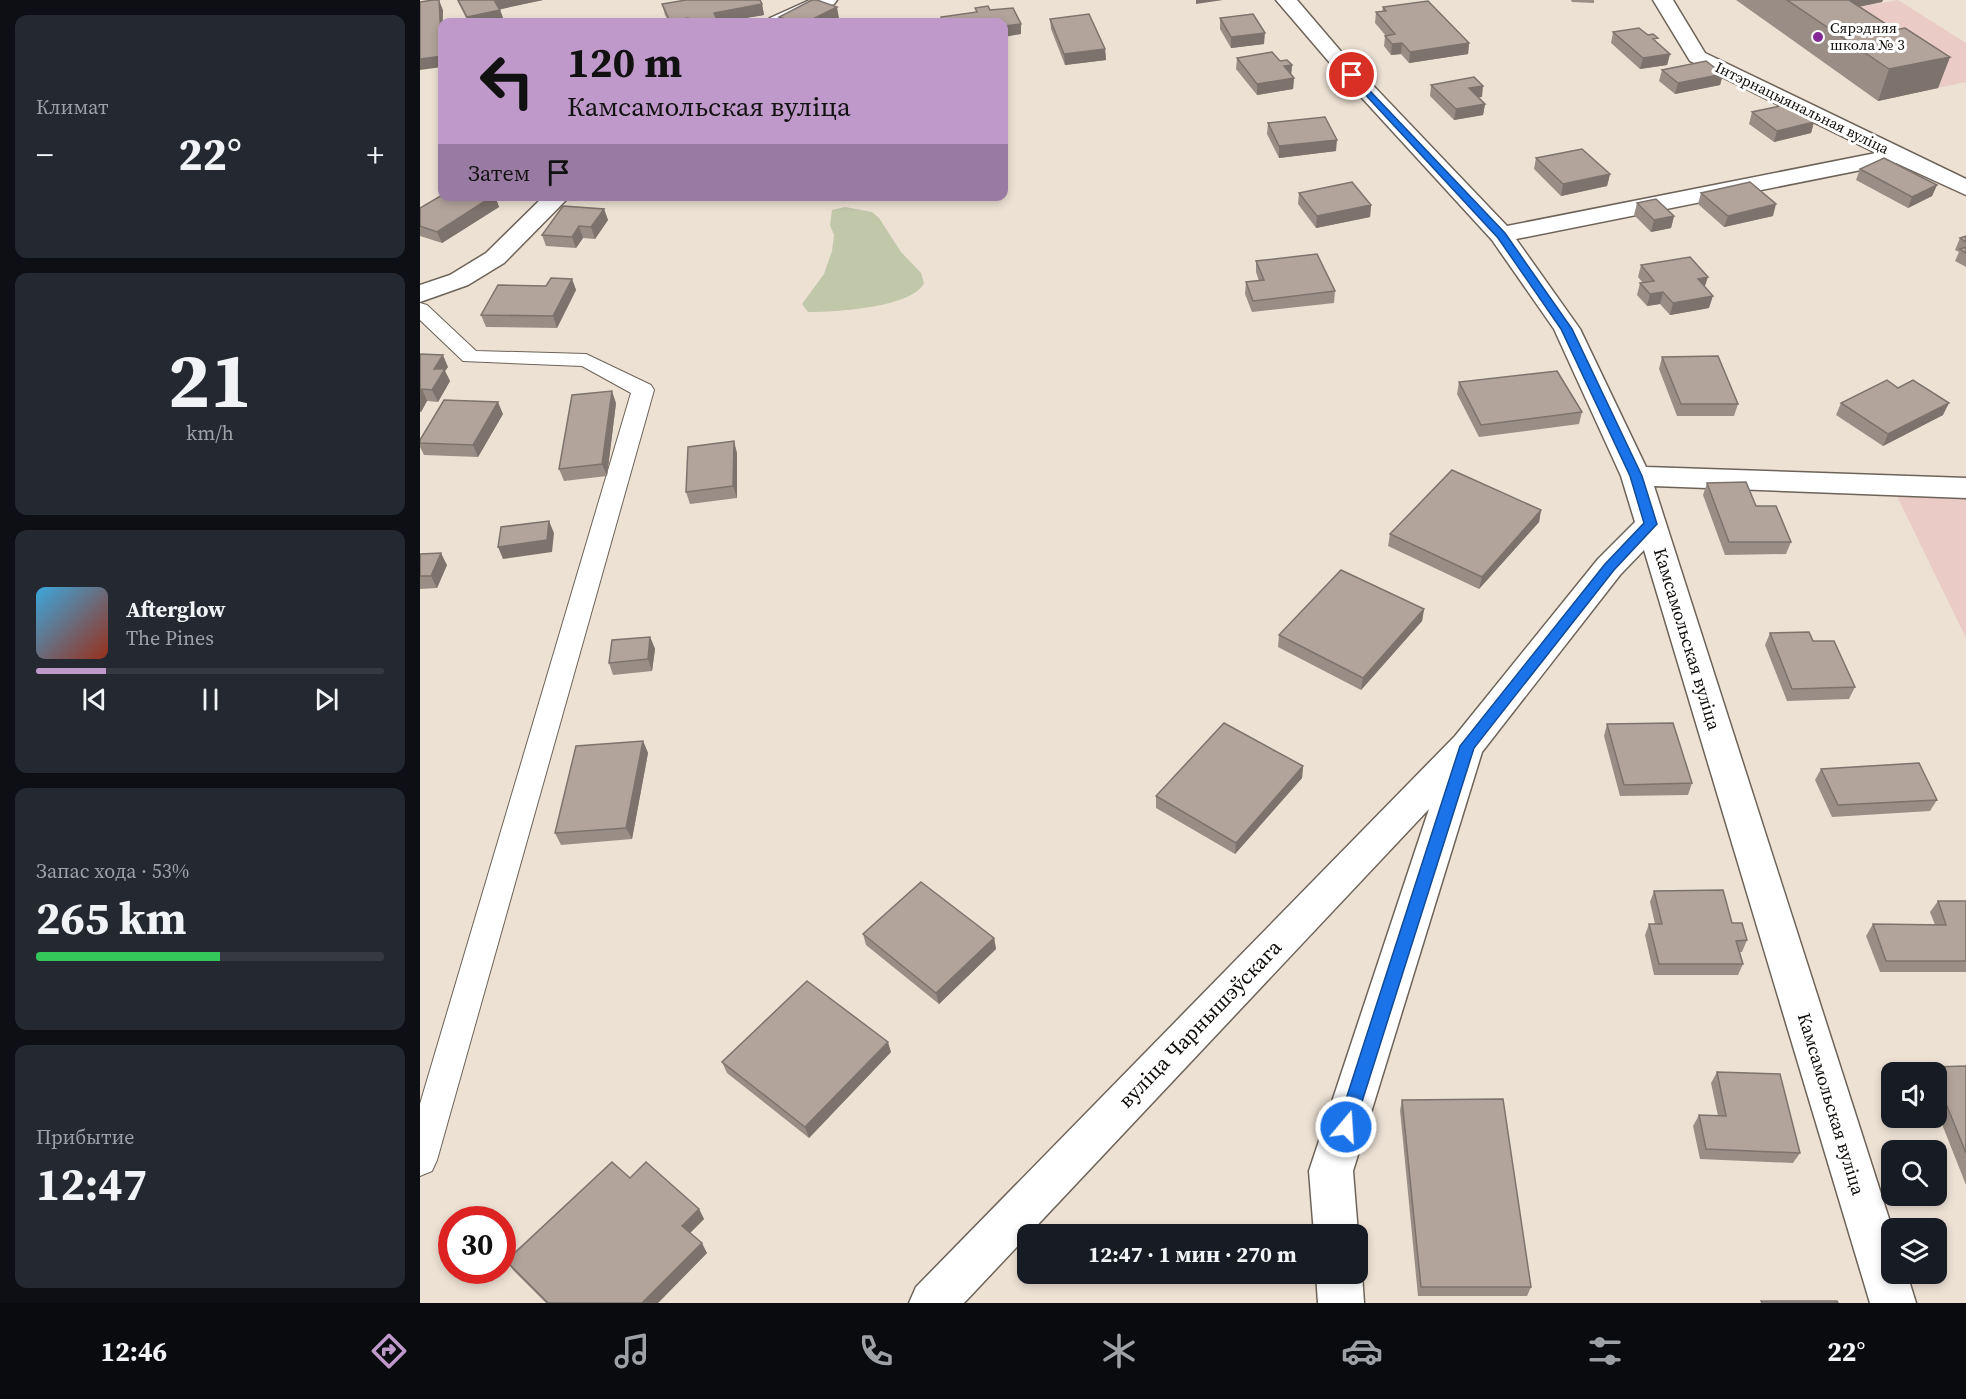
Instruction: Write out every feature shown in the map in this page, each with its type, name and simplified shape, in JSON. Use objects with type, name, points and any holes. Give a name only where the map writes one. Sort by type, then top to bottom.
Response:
[{"type":"street","points":[[786,18],[827,0]]},
{"type":"street","name":"Камсамольская вуліца","points":[[1286,0],[1337,59],[1501,236],[1567,329],[1636,476],[1893,1303]]},
{"type":"street","name":"Інтэрнацыянальная вуліца","points":[[1663,0],[1697,57],[1966,188]]},
{"type":"street","points":[[1501,236],[1900,155]]},
{"type":"street","points":[[420,294],[459,280],[495,258],[553,201]]},
{"type":"street","points":[[1636,476],[1966,488]]},
{"type":"street","name":"вуліца Чарнышэўскага","points":[[932,1303],[1467,746],[1609,567],[1651,524]]},
{"type":"street","name":"вуліца Чарнышэўскага","points":[[1335,1224],[1331,1172],[1467,746]]},
{"type":"street","points":[[1340,1284],[1341,1303]]},
{"type":"lane","points":[[420,309],[470,357],[586,360],[643,390],[420,1160]]},
{"type":"shaded area","points":[[1898,0],[1966,43],[1966,82],[1938,88],[1894,59],[1817,15]]},
{"type":"shaded area","points":[[845,207],[872,212],[879,218],[901,252],[921,273],[924,283],[917,291],[889,303],[835,311],[808,312],[802,304],[824,274],[832,251],[834,235],[830,225],[832,210]]},
{"type":"shaded area","points":[[1894,490],[1966,493],[1966,638]]},
{"type":"building","points":[[439,0],[438,57],[420,59],[420,2]]},
{"type":"building","points":[[458,0],[494,0],[500,10],[467,17]]},
{"type":"building","points":[[686,0],[760,0],[762,4],[714,13],[716,18],[669,18],[662,4]]},
{"type":"building","points":[[812,0],[837,7],[815,18],[779,17]]},
{"type":"building","points":[[1787,0],[1849,0],[1895,30],[1905,28],[1950,57],[1889,69]]},
{"type":"building","points":[[1428,1],[1469,43],[1410,52],[1402,43],[1392,44],[1385,36],[1395,34],[1376,12],[1386,11],[1383,7]]},
{"type":"building","points":[[988,6],[990,10],[1013,8],[1021,24],[1008,26],[1008,18],[941,17],[977,12],[975,8]]},
{"type":"building","points":[[1089,14],[1105,49],[1064,54],[1050,19]]},
{"type":"building","points":[[1253,14],[1265,33],[1231,37],[1220,18]]},
{"type":"building","points":[[1639,28],[1648,35],[1653,34],[1658,38],[1653,39],[1670,54],[1643,58],[1613,32]]},
{"type":"building","points":[[1272,52],[1280,61],[1287,60],[1292,65],[1284,66],[1294,78],[1257,84],[1237,58]]},
{"type":"building","points":[[1706,61],[1723,74],[1678,83],[1662,70]]},
{"type":"building","points":[[1474,77],[1483,86],[1469,88],[1485,104],[1456,109],[1431,85]]},
{"type":"building","points":[[1789,104],[1814,122],[1777,131],[1752,112]]},
{"type":"building","points":[[1325,117],[1337,140],[1279,146],[1268,123]]},
{"type":"building","points":[[1582,149],[1610,174],[1563,184],[1536,158]]},
{"type":"building","points":[[1884,158],[1937,185],[1912,197],[1860,169]]},
{"type":"building","points":[[1352,182],[1371,205],[1317,216],[1299,193]]},
{"type":"building","points":[[1750,182],[1776,204],[1728,216],[1701,193]]},
{"type":"building","points":[[438,197],[438,201],[485,201],[437,232],[420,226],[420,208]]},
{"type":"building","points":[[1656,199],[1674,216],[1654,220],[1637,203]]},
{"type":"building","points":[[563,206],[604,209],[591,227],[579,226],[572,237],[542,235]]},
{"type":"building","points":[[1317,254],[1335,291],[1253,301],[1246,282],[1264,280],[1256,261]]},
{"type":"building","points":[[1690,257],[1708,277],[1698,279],[1713,296],[1673,303],[1663,292],[1650,294],[1640,283],[1654,281],[1641,265]]},
{"type":"building","points":[[551,278],[572,279],[553,316],[481,315],[498,285],[546,286]]},
{"type":"building","points":[[420,354],[443,355],[434,369],[445,369],[432,390],[422,389],[420,392]]},
{"type":"building","points":[[1718,356],[1738,404],[1681,404],[1662,357]]},
{"type":"building","points":[[1557,371],[1582,412],[1481,425],[1459,382]]},
{"type":"building","points":[[1887,380],[1898,388],[1913,380],[1949,403],[1888,434],[1841,403]]},
{"type":"building","points":[[612,391],[602,464],[559,469],[572,395]]},
{"type":"building","points":[[444,400],[498,402],[473,445],[420,443]]},
{"type":"building","points":[[734,441],[733,486],[686,492],[688,447]]},
{"type":"building","points":[[1452,470],[1541,510],[1482,577],[1390,534]]},
{"type":"building","points":[[1746,482],[1756,506],[1776,506],[1791,542],[1729,542],[1707,483]]},
{"type":"building","points":[[549,521],[547,540],[498,547],[501,527]]},
{"type":"building","points":[[441,553],[431,576],[420,576],[420,554]]},
{"type":"building","points":[[1341,570],[1424,609],[1363,678],[1279,635]]},
{"type":"building","points":[[1809,632],[1813,641],[1834,641],[1855,687],[1792,689],[1770,633]]},
{"type":"building","points":[[650,637],[648,659],[609,663],[612,640]]},
{"type":"building","points":[[1224,723],[1303,766],[1236,843],[1156,796]]},
{"type":"building","points":[[1673,723],[1692,783],[1624,785],[1607,724]]},
{"type":"building","points":[[643,741],[626,828],[555,833],[576,746]]},
{"type":"building","points":[[1919,763],[1937,800],[1838,805],[1821,769]]},
{"type":"building","points":[[921,882],[994,938],[936,993],[863,934]]},
{"type":"building","points":[[1723,890],[1732,923],[1742,923],[1747,940],[1736,941],[1743,964],[1659,964],[1649,924],[1662,924],[1654,891]]},
{"type":"building","points":[[1938,901],[1966,901],[1966,961],[1886,961],[1873,924],[1946,925]]},
{"type":"building","points":[[807,981],[888,1042],[805,1127],[722,1062]]},
{"type":"building","points":[[1966,1066],[1966,1153],[1947,1106],[1947,1067]]},
{"type":"building","points":[[1717,1072],[1780,1074],[1800,1153],[1706,1149],[1699,1115],[1726,1116]]},
{"type":"building","points":[[1503,1099],[1531,1287],[1421,1287],[1402,1100]]},
{"type":"building","points":[[612,1162],[630,1178],[646,1162],[699,1209],[682,1226],[702,1243],[642,1303],[548,1303],[516,1271],[516,1252]]},
{"type":"building","points":[[1761,1301],[1837,1301],[1838,1303],[1762,1303]]},
{"type":"place","name":"Сярэдняя школа № 3","points":[[1818,37]]},
{"type":"route","points":[[1346,1127],[1467,746],[1609,567],[1651,524],[1636,476],[1567,329],[1501,236],[1352,75]]}]
